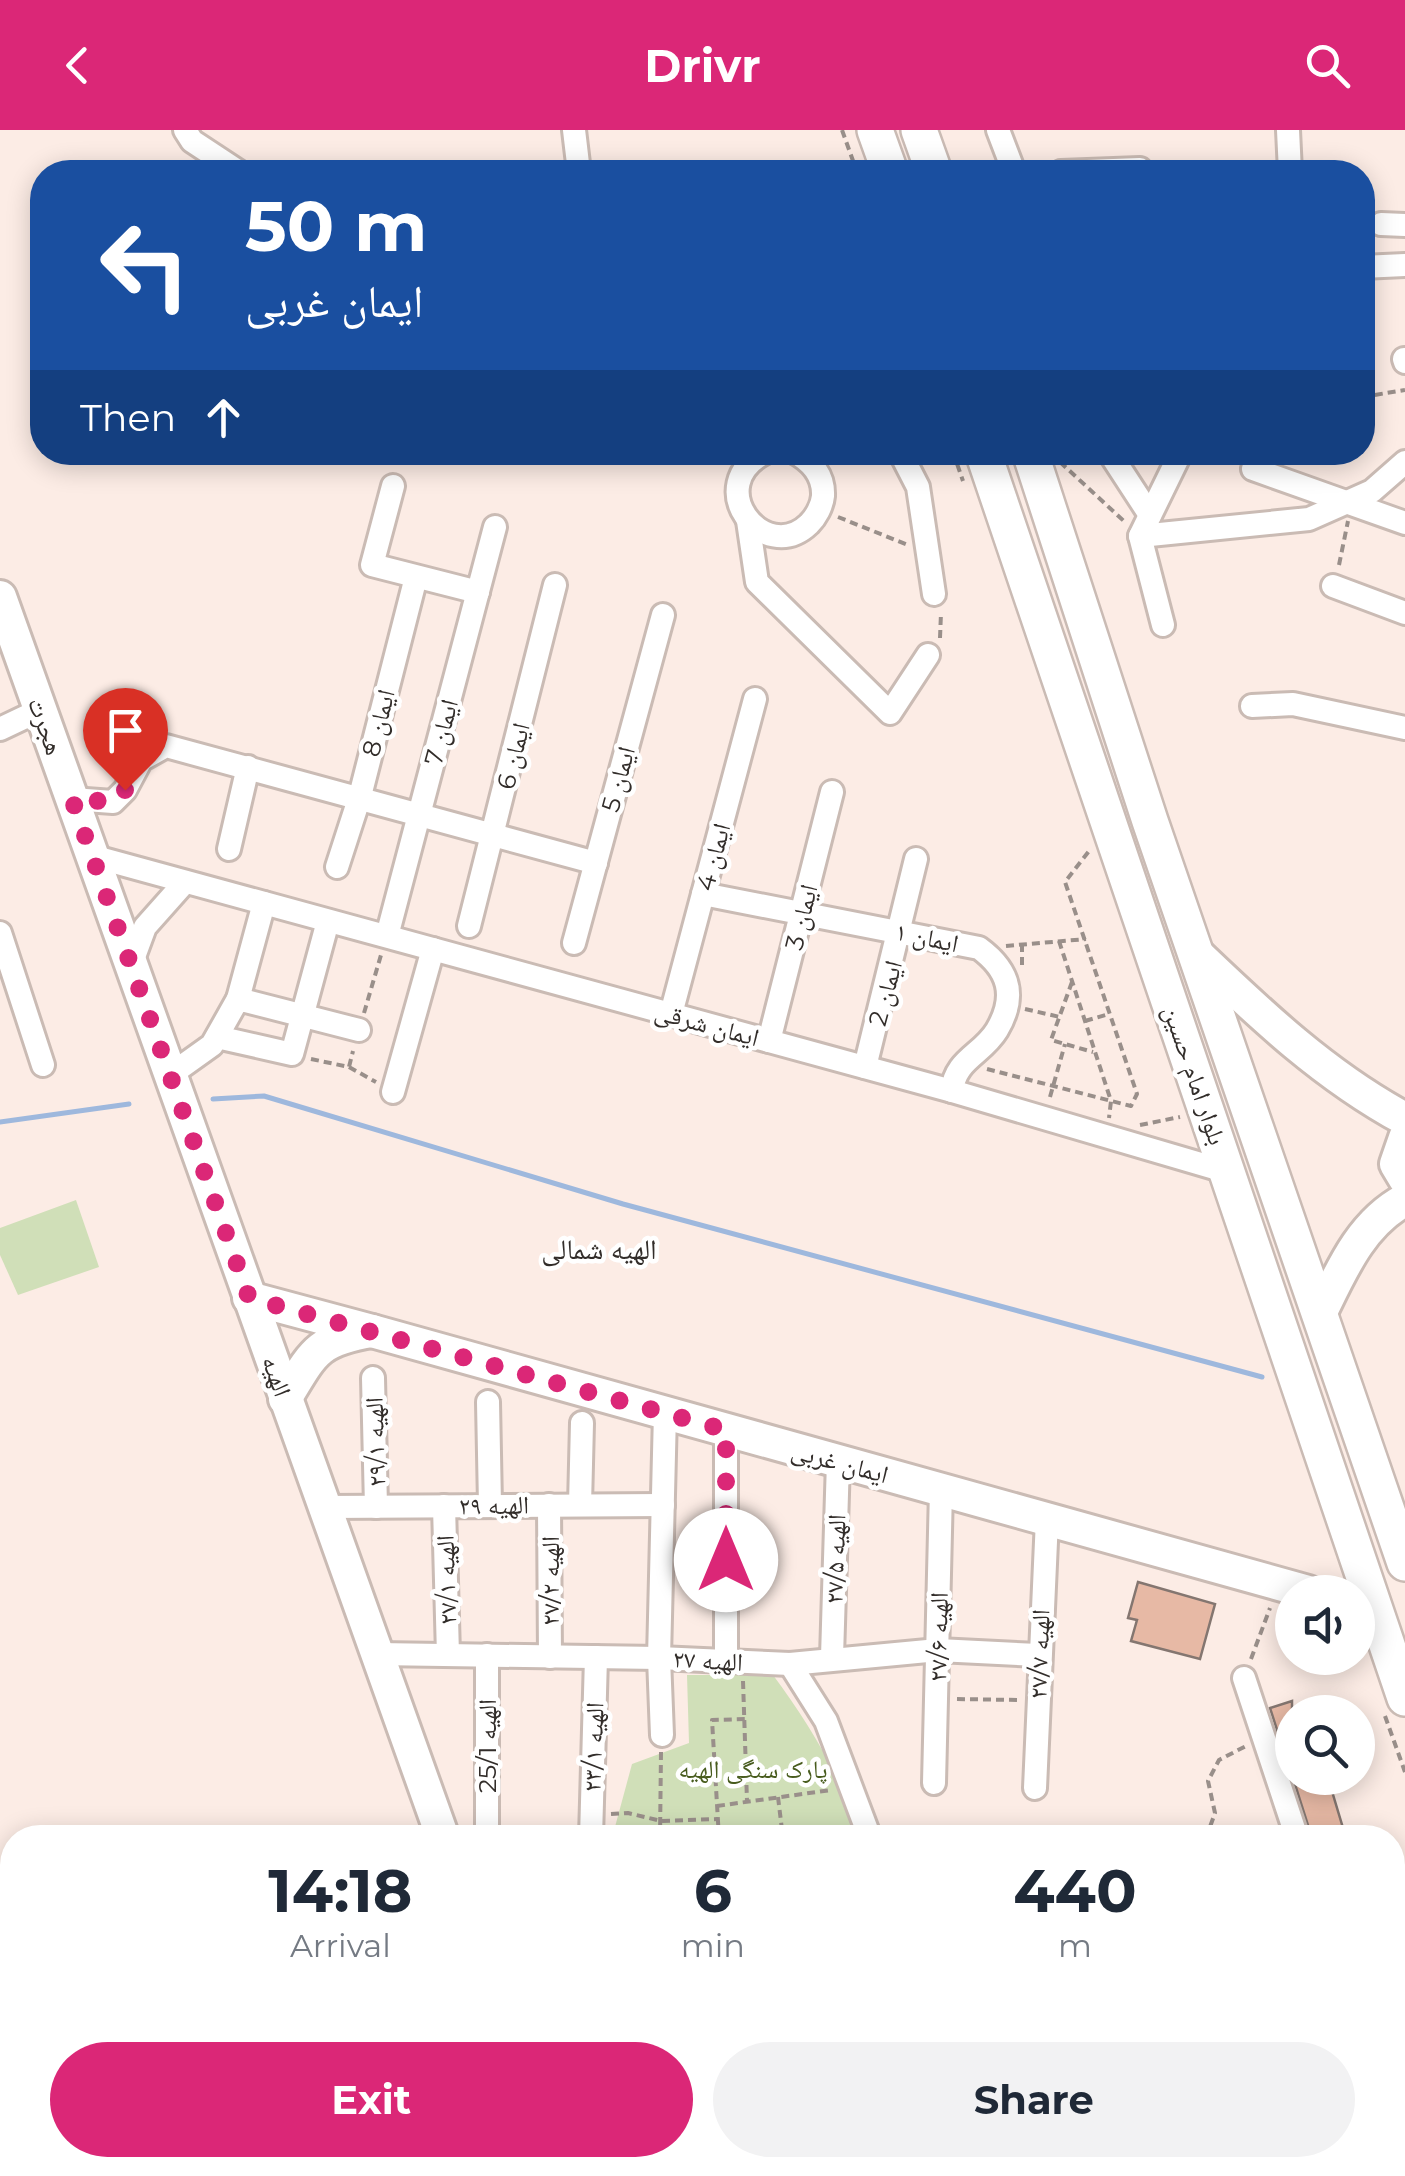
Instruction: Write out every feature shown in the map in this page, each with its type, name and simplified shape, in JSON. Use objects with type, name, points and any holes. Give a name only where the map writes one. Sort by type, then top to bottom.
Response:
[{"type":"main road","points":[[876,130],[886,160]]},
{"type":"main road","points":[[919,130],[930,160]]},
{"type":"main road","name":"بلوار امام حسین","points":[[987,465],[1228,1172],[1355,1575]]},
{"type":"main road","name":"بلوار امام حسین","points":[[1043,465],[1196,953],[1405,1563]]},
{"type":"main road","name":"هجرت","points":[[0,596],[92,856]]},
{"type":"main road","name":"الهیه","points":[[92,856],[438,1825]]},
{"type":"main road","points":[[1196,953],[1266,1022],[1340,1079],[1405,1120]]},
{"type":"main road","points":[[1405,1138],[1396,1164],[1405,1179]]},
{"type":"main road","points":[[1320,1314],[1343,1267],[1371,1224],[1405,1200]]},
{"type":"main road","name":"ایمان غربی","points":[[249,1298],[1275,1583]]},
{"type":"main road","points":[[285,1398],[313,1353],[336,1337],[372,1331]]},
{"type":"main road","name":"بلوار امام حسین","points":[[1375,1630],[1405,1698]]},
{"type":"street","points":[[185,130],[192,140],[221,160]]},
{"type":"street","points":[[574,130],[578,160]]},
{"type":"street","points":[[998,130],[1009,160]]},
{"type":"street","points":[[1288,130],[1289,160]]},
{"type":"street","points":[[1375,266],[1405,265]]},
{"type":"street","points":[[1145,526],[1310,520],[1372,491],[1405,462]]},
{"type":"street","points":[[750,465],[739,481],[737,495],[748,521],[757,582],[890,713],[928,655]]},
{"type":"street","points":[[748,521],[759,530],[787,535],[800,530],[819,510],[822,483],[810,465]]},
{"type":"street","points":[[907,465],[918,486],[934,594]]},
{"type":"street","points":[[1115,465],[1145,526],[1163,626]]},
{"type":"street","points":[[1145,526],[1175,465]]},
{"type":"street","points":[[1253,470],[1405,523]]},
{"type":"street","points":[[393,486],[372,565],[478,592]]},
{"type":"street","name":"ایمان 7","points":[[387,936],[495,527]]},
{"type":"street","name":"ایمان 8","points":[[337,867],[360,796],[416,577]]},
{"type":"street","name":"ایمان 6","points":[[469,926],[555,585]]},
{"type":"street","points":[[1333,586],[1405,614]]},
{"type":"street","name":"ایمان 5","points":[[574,943],[663,614]]},
{"type":"street","name":"ایمان 4","points":[[671,1014],[755,699]]},
{"type":"street","points":[[1252,706],[1293,704],[1405,728]]},
{"type":"street","points":[[0,729],[40,710]]},
{"type":"street","points":[[72,799],[113,802],[125,790],[141,760],[166,746],[596,862]]},
{"type":"street","points":[[229,849],[248,768]]},
{"type":"street","name":"ایمان 3","points":[[768,1041],[832,792]]},
{"type":"street","name":"ایمان شرقی","points":[[92,856],[952,1091],[1228,1172]]},
{"type":"street","name":"ایمان 2","points":[[865,1067],[916,860]]},
{"type":"street","points":[[131,965],[146,927],[185,882]]},
{"type":"street","name":"ایمان ۱","points":[[703,894],[803,910],[979,948],[1000,963],[1007,980],[1006,1003],[996,1031],[954,1074],[952,1091]]},
{"type":"street","points":[[170,1075],[212,1045],[238,1000],[264,903]]},
{"type":"street","points":[[217,1037],[292,1054],[328,921]]},
{"type":"street","points":[[0,934],[44,1065]]},
{"type":"street","points":[[393,1092],[432,949]]},
{"type":"street","points":[[238,1000],[359,1030]]},
{"type":"street","name":"الهیه ۲۹/۱","points":[[373,1378],[376,1507]]},
{"type":"street","points":[[488,1402],[490,1506]]},
{"type":"street","points":[[662,1735],[659,1658],[664,1413]]},
{"type":"street","points":[[580,1505],[582,1423]]},
{"type":"street","points":[[726,1430],[726,1661]]},
{"type":"street","name":"الهیه ۲۷/۵","points":[[832,1657],[838,1462]]},
{"type":"street","name":"الهیه ۲۷/۶","points":[[934,1783],[941,1490]]},
{"type":"street","name":"الهیه ۲۷/۲","points":[[549,1505],[550,1656]]},
{"type":"street","name":"الهیه ۲۹","points":[[324,1507],[664,1505]]},
{"type":"street","name":"الهیه ۲۷/۱","points":[[444,1506],[448,1654]]},
{"type":"street","name":"الهیه ۲۷/۷","points":[[1035,1788],[1046,1520]]},
{"type":"street","name":"الهیه ۲۷","points":[[377,1654],[790,1664],[832,1657],[938,1650],[1038,1656]]},
{"type":"street","name":"الهیه 25/1","points":[[487,1655],[488,1825]]},
{"type":"street","name":"الهیه ۲۳/۱","points":[[591,1825],[596,1658]]},
{"type":"street","points":[[790,1664],[826,1721],[865,1825]]},
{"type":"street","points":[[1244,1678],[1293,1825]]},
{"type":"path","points":[[842,130],[853,160]]},
{"type":"path","points":[[1375,395],[1405,390]]},
{"type":"path","points":[[1066,465],[1145,526]]},
{"type":"path","points":[[1333,586],[1348,538],[1349,502]]},
{"type":"path","points":[[819,510],[929,553]]},
{"type":"path","points":[[928,655],[939,646],[941,632],[940,607],[934,594]]},
{"type":"path","points":[[978,1064],[1131,1106],[1137,1094],[1065,882],[1089,851]]},
{"type":"path","points":[[979,948],[1086,939]]},
{"type":"path","points":[[1059,941],[1111,1101],[1108,1118]]},
{"type":"path","points":[[1022,945],[1022,964]]},
{"type":"path","points":[[1072,982],[1051,1040],[1096,1053]]},
{"type":"path","points":[[1018,1008],[1060,1017]]},
{"type":"path","points":[[1085,1021],[1110,1014]]},
{"type":"path","points":[[1043,1118],[1066,1044]]},
{"type":"path","points":[[349,1067],[393,1092]]},
{"type":"path","points":[[1094,1114],[1123,1122]]},
{"type":"path","points":[[1138,1126],[1181,1116]]},
{"type":"path","points":[[1244,1678],[1275,1622]]},
{"type":"path","points":[[744,1681],[747,1801]]},
{"type":"path","points":[[936,1699],[1037,1700]]},
{"type":"path","points":[[718,1825],[712,1720],[745,1719]]},
{"type":"path","points":[[660,1825],[662,1735]]},
{"type":"path","points":[[1211,1825],[1215,1813],[1208,1781],[1220,1760],[1263,1736]]},
{"type":"path","points":[[717,1806],[851,1787]]},
{"type":"path","points":[[778,1797],[781,1825]]},
{"type":"path","points":[[594,1825],[628,1813],[660,1821],[718,1818]]},
{"type":"green space","points":[[76,1200],[99,1267],[18,1295],[0,1255],[0,1228]]},
{"type":"green space","name":"پارک سنگی الهیه","points":[[687,1675],[773,1675],[824,1753],[856,1825],[616,1825],[632,1764],[689,1743]]},
{"type":"building","points":[[1138,1582],[1215,1604],[1200,1659],[1131,1641],[1137,1620],[1128,1618]]},
{"type":"building","points":[[1298,1795],[1333,1795],[1342,1825],[1308,1825]]},
{"type":"waterway","points":[[213,1099],[264,1096],[623,1204],[1262,1377]]},
{"type":"waterway","points":[[0,1122],[129,1104]]},
{"type":"district","name":"الهیه شمالی","points":[[599,1249]]},
{"type":"route","points":[[125,790],[113,802],[72,799],[249,1298],[726,1430],[726,1560]]}]
